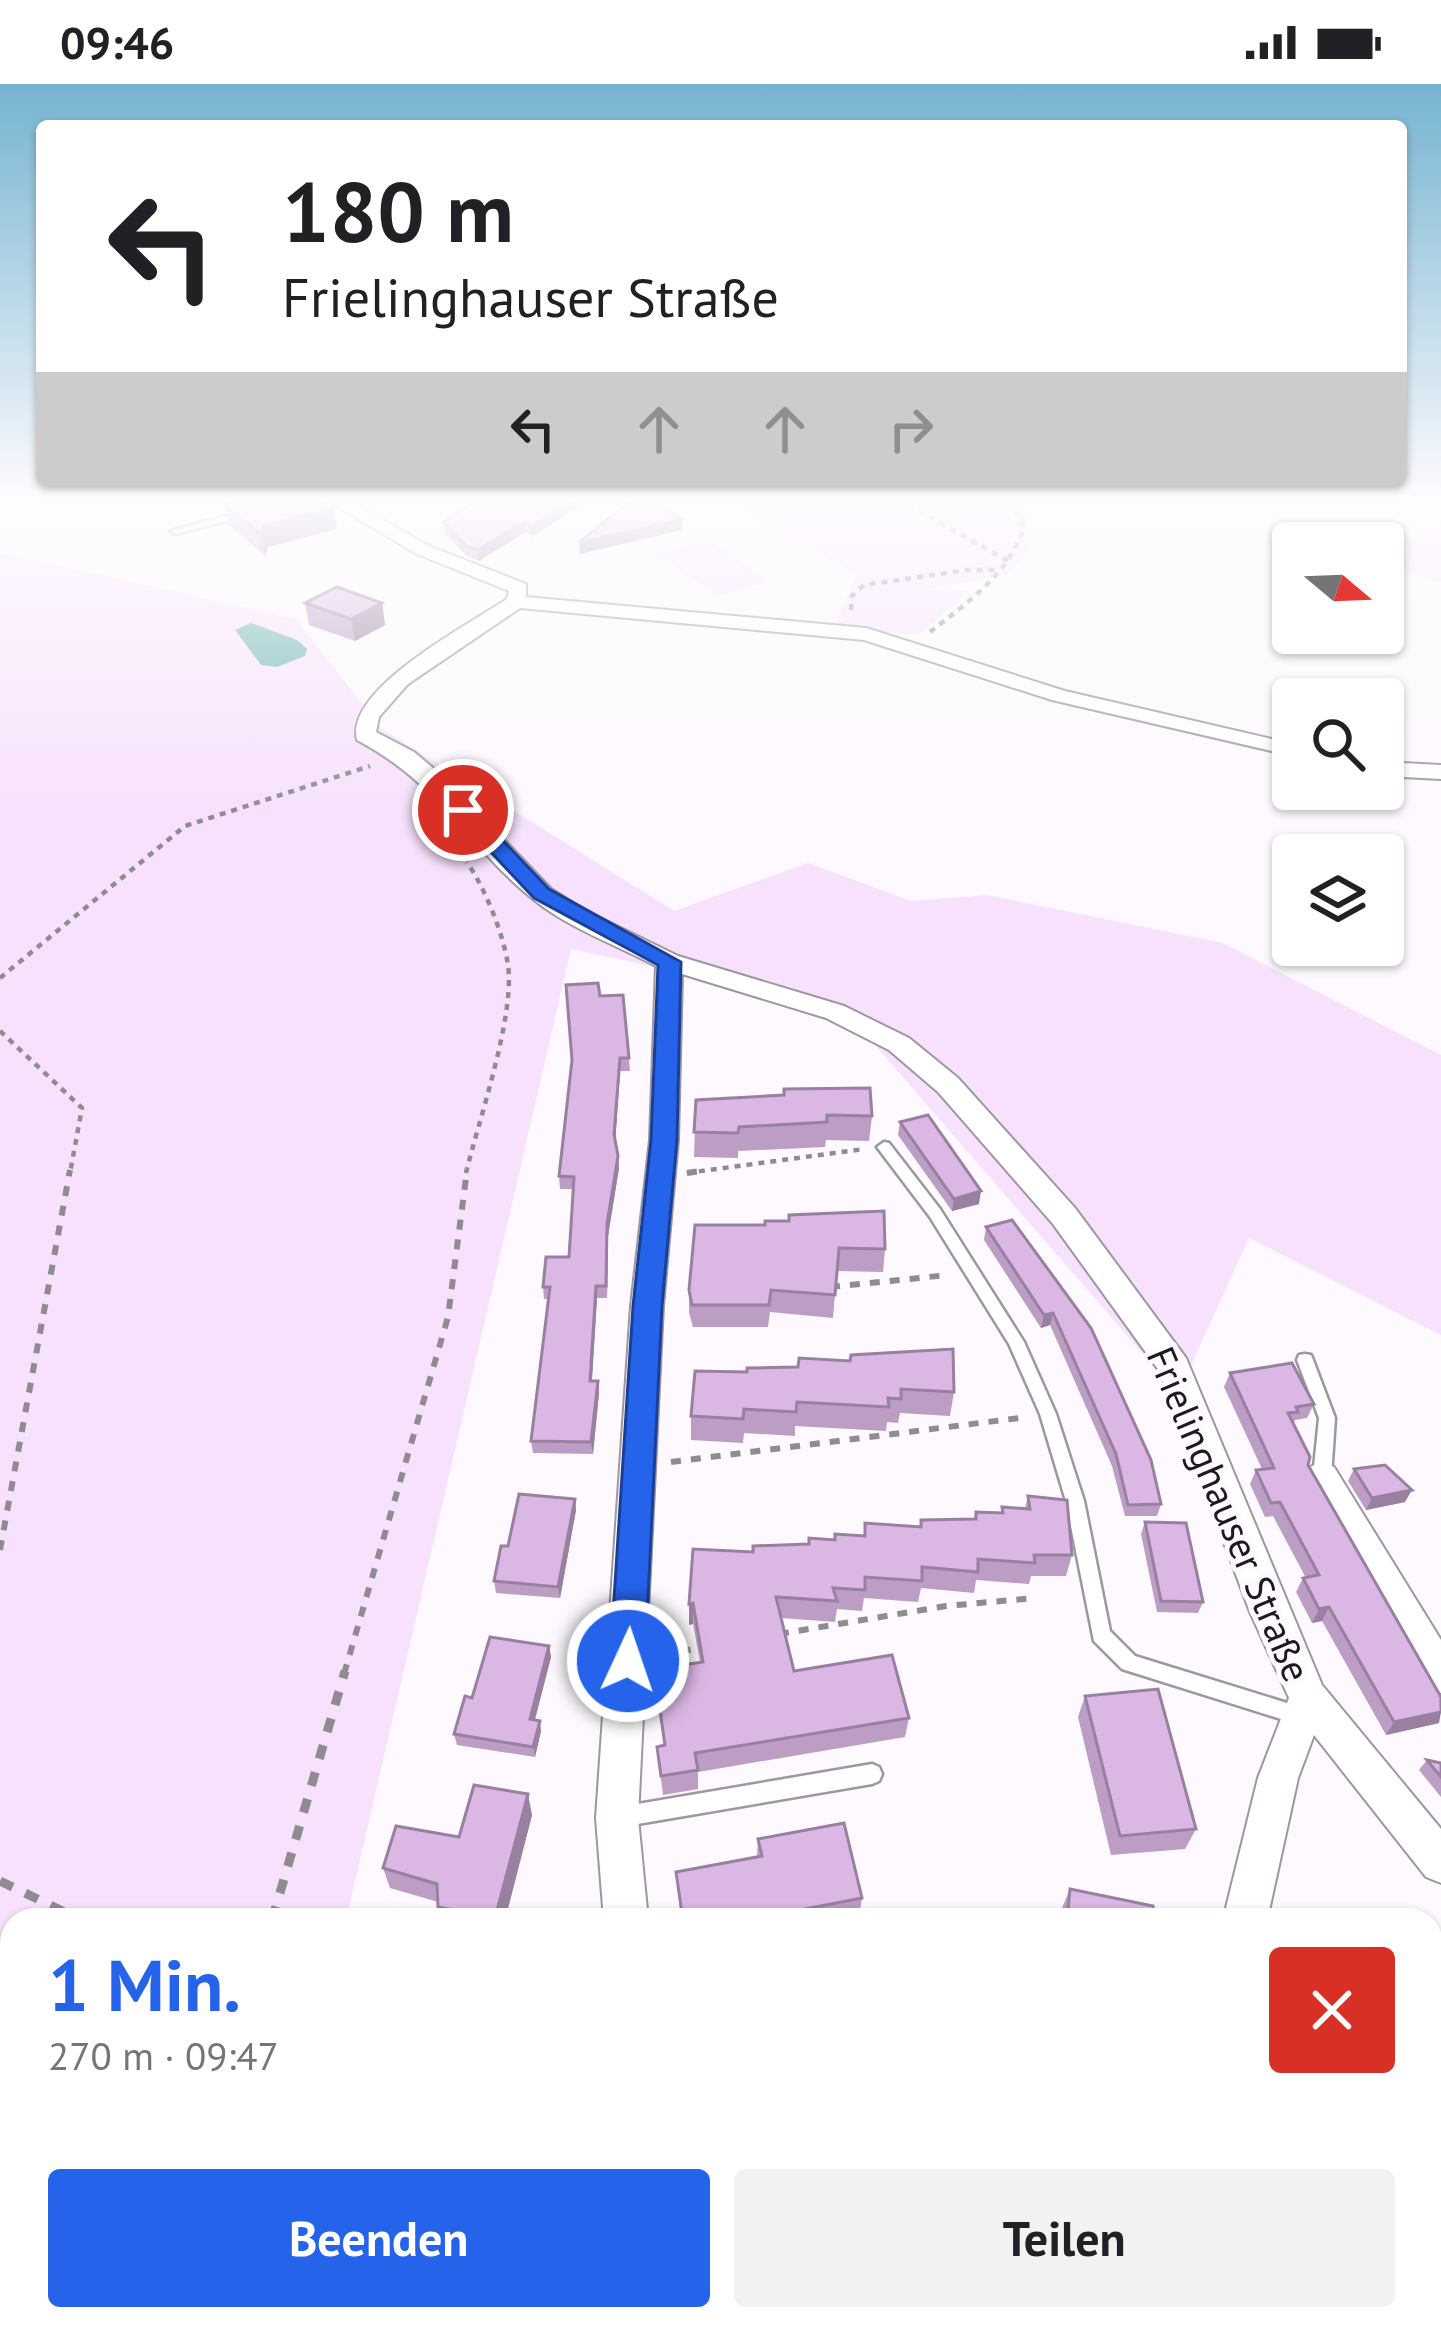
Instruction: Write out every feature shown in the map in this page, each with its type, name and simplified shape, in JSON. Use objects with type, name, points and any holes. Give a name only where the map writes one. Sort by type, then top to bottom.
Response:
[{"type":"street","points":[[364,724],[374,704],[398,681],[512,604]]},
{"type":"street","points":[[532,604],[763,628],[848,631],[1059,695],[1272,745]]},
{"type":"street","name":"Frielinghauser Straße","points":[[364,724],[365,735],[406,758],[436,783],[542,894],[670,962],[835,1012],[899,1044],[948,1084],[1050,1201],[1174,1366],[1304,1707],[1441,1862]]},
{"type":"street","points":[[1404,770],[1441,772]]},
{"type":"street","points":[[625,1908],[616,1817],[670,962]]},
{"type":"street","points":[[1322,1477],[1441,1676]]},
{"type":"street","points":[[1249,1908],[1278,1778],[1304,1707]]},
{"type":"lane","points":[[884,1147],[935,1214],[1016,1342],[1048,1414],[1075,1501],[1101,1635],[1129,1663],[1145,1670],[1304,1707]]},
{"type":"lane","points":[[1305,1360],[1327,1418],[1322,1477]]},
{"type":"lane","points":[[616,1817],[872,1774]]},
{"type":"path","points":[[848,631],[851,604]]},
{"type":"path","points":[[895,642],[922,638],[962,604]]},
{"type":"path","points":[[0,978],[185,826],[292,795],[385,760],[356,737],[364,724]]},
{"type":"path","points":[[276,1908],[448,1317],[466,1173],[502,1025],[508,966],[480,881],[467,862]]},
{"type":"path","points":[[0,1031],[82,1108],[0,1550]]},
{"type":"path","points":[[659,1176],[884,1147]]},
{"type":"path","points":[[808,1289],[970,1273]]},
{"type":"path","points":[[638,1466],[1048,1414]]},
{"type":"path","points":[[757,1638],[946,1606],[1035,1598]]},
{"type":"path","points":[[628,1661],[714,1646]]},
{"type":"path","points":[[0,1881],[56,1908]]},
{"type":"shaded area","points":[[0,604],[229,604],[296,619],[381,728],[674,911],[808,863],[911,901],[987,895],[1223,943],[1441,1055],[1441,1335],[1249,1238],[1178,1394],[842,1007],[571,949],[349,1908],[0,1908]]},
{"type":"shaded area","points":[[844,604],[955,604],[919,635],[834,629]]},
{"type":"water","points":[[251,623],[297,640],[307,649],[305,656],[277,667],[261,665],[235,630]]},
{"type":"building","points":[[307,604],[381,604],[351,619]]},
{"type":"building","points":[[598,983],[600,996],[623,995],[629,1058],[620,1058],[614,1134],[618,1156],[607,1224],[606,1286],[596,1286],[590,1381],[598,1381],[591,1442],[531,1441],[550,1287],[543,1287],[546,1257],[569,1257],[574,1177],[559,1176],[572,1060],[566,985]]},
{"type":"building","points":[[870,1088],[872,1116],[827,1115],[827,1122],[739,1127],[738,1133],[694,1132],[696,1100],[784,1095],[784,1089]]},
{"type":"building","points":[[928,1115],[981,1191],[954,1199],[900,1122]]},
{"type":"building","points":[[884,1211],[885,1249],[839,1248],[835,1295],[771,1290],[769,1305],[692,1305],[695,1225],[765,1225],[765,1221],[789,1221],[789,1215]]},
{"type":"building","points":[[1012,1220],[1091,1328],[1151,1460],[1161,1504],[1128,1505],[1116,1454],[1053,1313],[1044,1315],[986,1227]]},
{"type":"building","points":[[953,1349],[954,1392],[901,1389],[901,1399],[888,1398],[889,1407],[797,1402],[796,1412],[744,1409],[743,1419],[691,1416],[695,1371],[747,1372],[747,1368],[798,1367],[799,1358],[850,1361],[851,1355]]},
{"type":"building","points":[[1292,1363],[1314,1404],[1288,1413],[1310,1457],[1308,1465],[1441,1697],[1441,1712],[1394,1722],[1329,1607],[1319,1609],[1303,1578],[1319,1575],[1280,1502],[1271,1503],[1256,1470],[1274,1468],[1230,1373]]},
{"type":"building","points":[[1385,1465],[1412,1490],[1372,1498],[1354,1469]]},
{"type":"building","points":[[519,1494],[575,1499],[558,1587],[494,1581],[501,1546],[508,1546]]},
{"type":"building","points":[[1028,1496],[1067,1500],[1072,1555],[1034,1555],[1035,1563],[978,1559],[978,1572],[922,1567],[922,1581],[865,1577],[865,1590],[833,1588],[837,1601],[776,1597],[794,1671],[892,1655],[909,1718],[695,1753],[698,1770],[661,1776],[657,1747],[665,1745],[654,1669],[703,1662],[693,1603],[689,1604],[693,1549],[753,1552],[753,1546],[809,1544],[809,1538],[835,1540],[835,1534],[865,1536],[865,1523],[921,1527],[921,1520],[976,1519],[976,1512],[1003,1513],[1002,1507],[1030,1509]]},
{"type":"building","points":[[1145,1522],[1186,1523],[1203,1602],[1161,1601]]},
{"type":"building","points":[[490,1637],[549,1646],[530,1719],[540,1721],[533,1747],[454,1734],[465,1696],[472,1698]]},
{"type":"building","points":[[1158,1689],[1196,1829],[1120,1836],[1085,1696]]},
{"type":"building","points":[[1427,1760],[1441,1763],[1441,1777]]},
{"type":"building","points":[[474,1785],[528,1794],[498,1908],[438,1907],[437,1884],[383,1868],[396,1826],[459,1837]]},
{"type":"building","points":[[844,1823],[862,1898],[810,1908],[681,1908],[676,1872],[762,1856],[758,1839]]},
{"type":"building","points":[[1070,1889],[1153,1906],[1153,1908],[1068,1908]]},
{"type":"route","points":[[463,810],[542,894],[670,962],[664,1140],[647,1306],[628,1661]]}]
